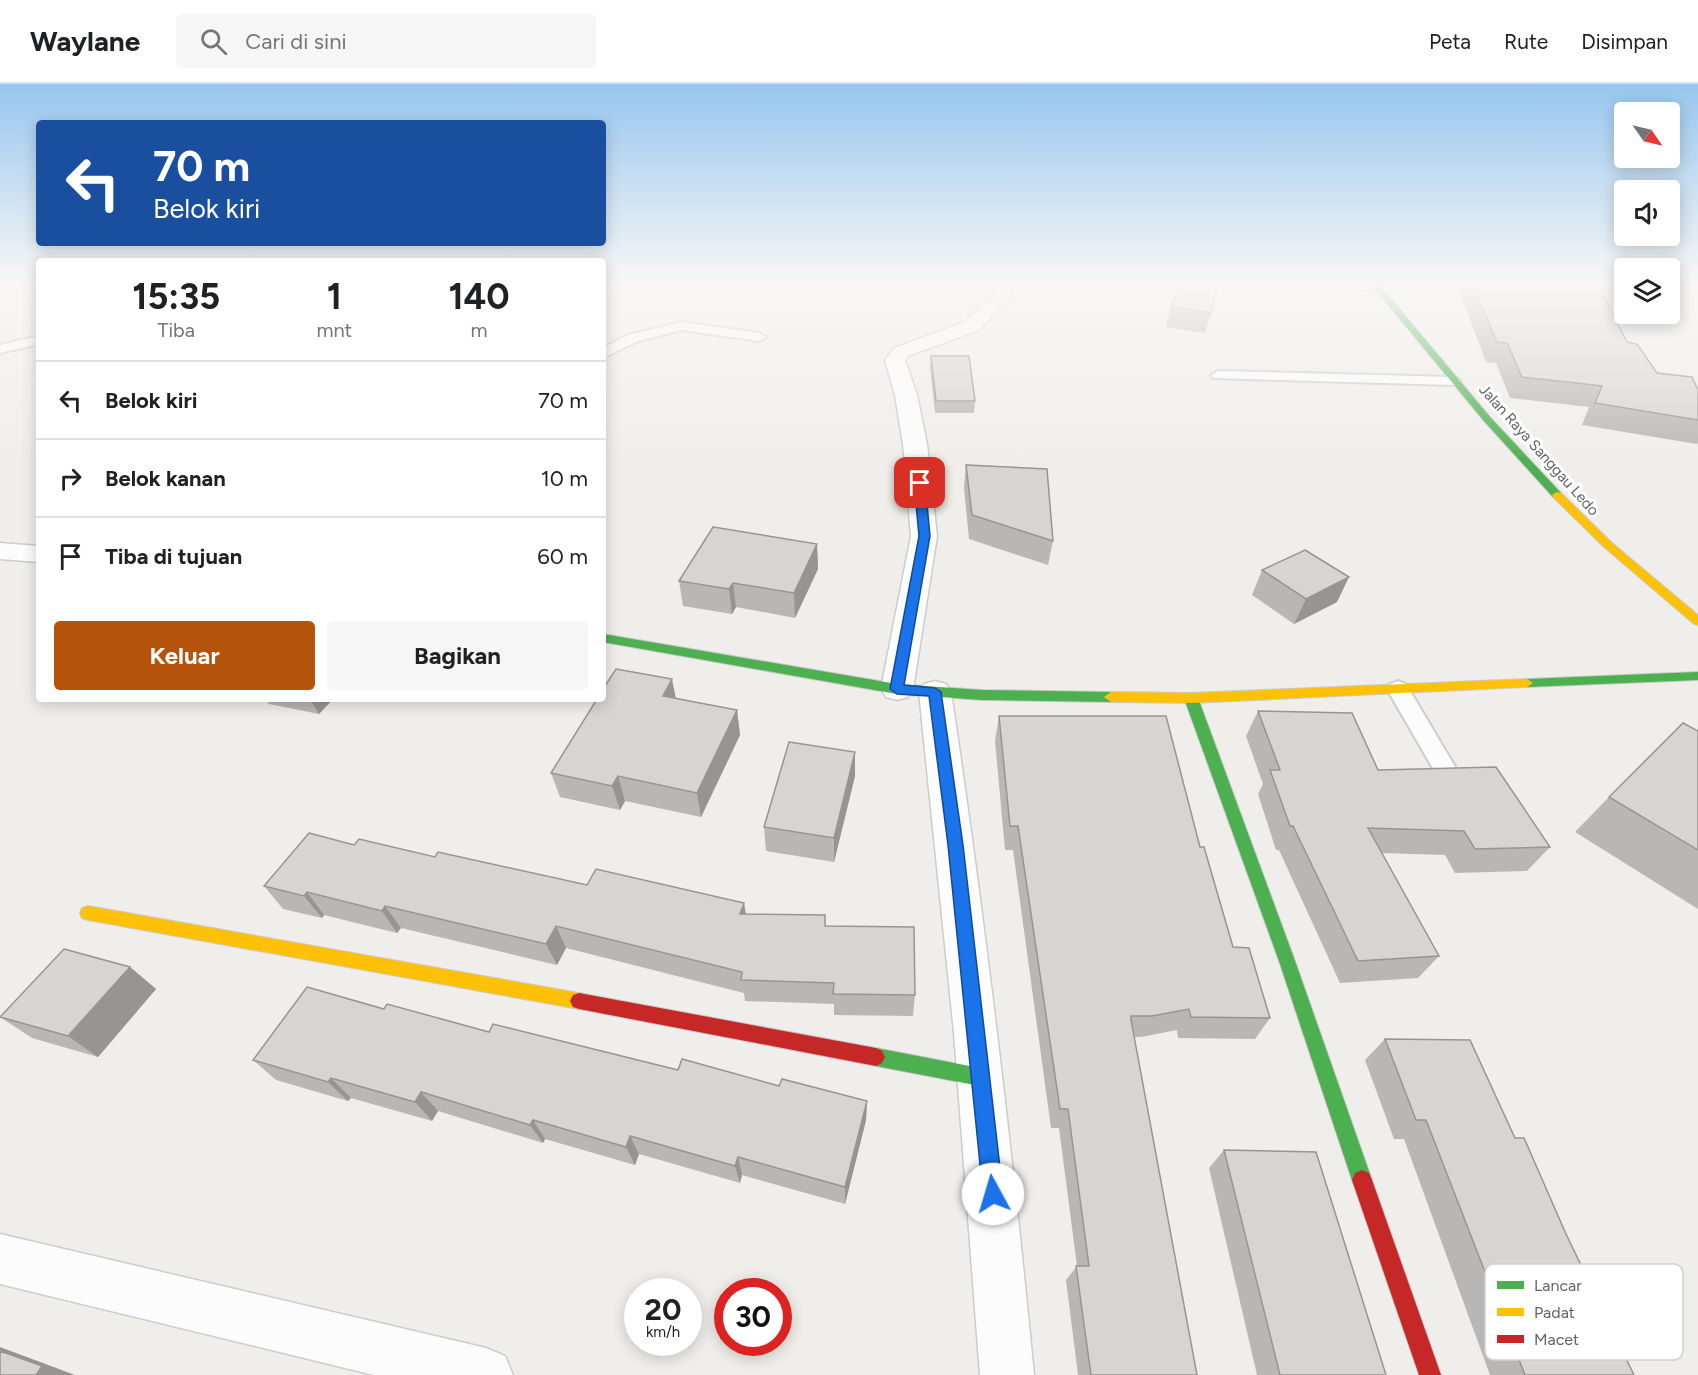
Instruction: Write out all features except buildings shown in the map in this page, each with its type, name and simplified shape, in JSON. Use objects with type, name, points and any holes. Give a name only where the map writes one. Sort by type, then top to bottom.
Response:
[{"type":"main road","name":"Jalan Raya Sanggau Ledo","points":[[1423,343],[1531,470],[1581,522],[1655,589],[1698,621]]},
{"type":"main road","points":[[606,639],[916,691],[1191,698],[1698,676]]},
{"type":"main road","points":[[1191,698],[1287,961],[1430,1375]]},
{"type":"main road","points":[[88,914],[484,983],[980,1077]]},
{"type":"street","points":[[925,343],[901,352],[895,360],[906,395],[915,444],[924,536],[916,691],[956,845],[1007,1375]]},
{"type":"street","points":[[0,550],[36,554]]},
{"type":"street","points":[[0,1258],[486,1375]]},
{"type":"lane","points":[[0,349],[25,343]]},
{"type":"lane","points":[[606,352],[623,343]]},
{"type":"lane","points":[[1218,375],[1454,381]]},
{"type":"lane","points":[[1398,689],[1443,766]]},
{"type":"traffic: fast","points":[[1424,343],[1487,419],[1557,495]]},
{"type":"traffic: fast","points":[[606,639],[897,689],[982,695],[1111,697]]},
{"type":"traffic: fast","points":[[1527,683],[1698,676]]},
{"type":"traffic: fast","points":[[1191,698],[1287,961],[1362,1180]]},
{"type":"traffic: fast","points":[[876,1057],[980,1077]]},
{"type":"traffic: slow","points":[[1557,495],[1608,545],[1698,621]]},
{"type":"traffic: slow","points":[[1111,697],[1191,698],[1527,683]]},
{"type":"traffic: slow","points":[[88,913],[579,1001]]},
{"type":"traffic: jam","points":[[579,1001],[876,1057]]},
{"type":"traffic: jam","points":[[1362,1180],[1430,1375]]},
{"type":"route","points":[[920,483],[924,536],[897,689],[935,692],[956,845],[993,1194]]}]
